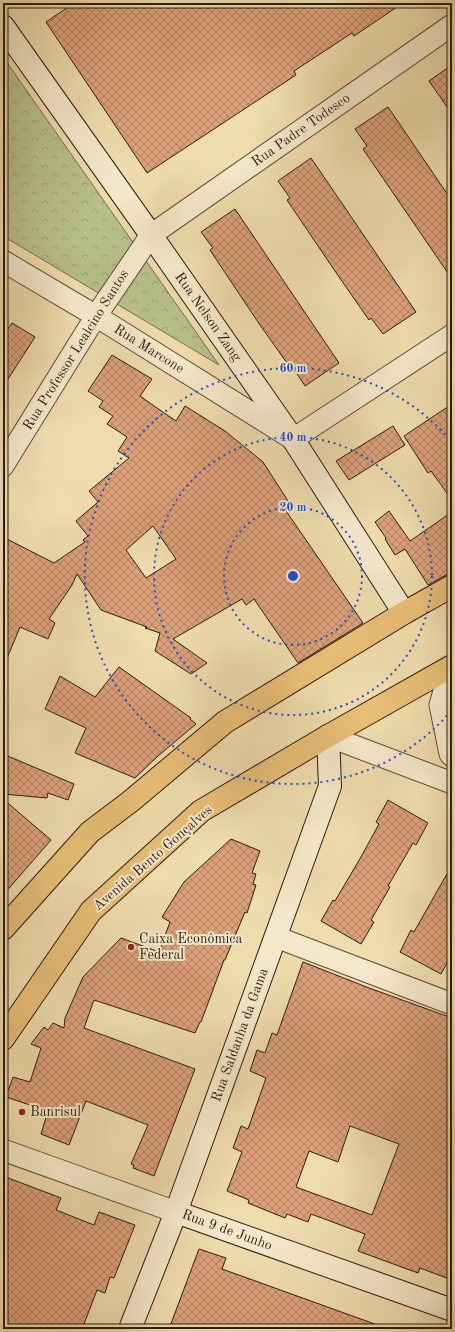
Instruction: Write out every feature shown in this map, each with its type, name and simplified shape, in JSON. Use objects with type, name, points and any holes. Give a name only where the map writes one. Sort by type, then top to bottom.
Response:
[{"type":"main road","points":[[3,929],[90,832],[131,801],[225,722],[404,613],[452,586]]},
{"type":"main road","name":"Avenida Bento Gonçalves","points":[[3,1039],[91,912],[201,811],[451,666]]},
{"type":"street","name":"Rua Padre Todesco","points":[[151,234],[452,25]]},
{"type":"street","name":"Rua Nelson Zang","points":[[3,26],[151,234],[293,439],[404,613]]},
{"type":"street","name":"Rua Professor Lealcino Santos","points":[[3,466],[96,316],[151,234]]},
{"type":"street","name":"Rua Marcone","points":[[3,261],[96,316],[293,439]]},
{"type":"street","points":[[293,439],[452,335]]},
{"type":"street","points":[[451,666],[440,705],[450,754],[452,756]]},
{"type":"street","points":[[328,736],[452,783]]},
{"type":"street","name":"Rua Saldanha da Gama","points":[[130,1329],[176,1212],[330,786],[328,736]]},
{"type":"street","points":[[276,937],[452,1004]]},
{"type":"street","name":"Rua 9 de Junho","points":[[3,1150],[452,1310]]},
{"type":"green space","points":[[3,57],[219,365],[3,236]]},
{"type":"building","points":[[74,3],[403,3],[354,36],[352,33],[294,71],[296,75],[147,173],[46,22]]},
{"type":"building","points":[[452,65],[452,114],[429,81]]},
{"type":"building","points":[[388,107],[452,201],[452,279],[363,149],[367,146],[355,129]]},
{"type":"building","points":[[311,158],[416,312],[383,334],[371,318],[369,320],[337,274],[287,200],[290,198],[278,181]]},
{"type":"building","points":[[235,209],[339,363],[305,386],[294,369],[292,370],[260,325],[210,250],[213,248],[201,232]]},
{"type":"building","points":[[12,323],[35,337],[3,387],[3,336]]},
{"type":"building","points":[[112,355],[152,379],[140,396],[176,421],[185,406],[225,431],[263,462],[290,504],[284,508],[363,623],[298,663],[254,599],[246,605],[242,599],[173,639],[207,663],[191,674],[155,651],[160,633],[101,610],[77,574],[72,585],[49,619],[55,623],[48,639],[20,627],[3,668],[3,537],[54,563],[85,542],[83,540],[88,536],[76,521],[98,502],[89,491],[129,458],[118,451],[127,437],[107,424],[113,416],[99,407],[103,401],[88,391]],"holes":[[[153,526],[176,559],[146,578],[126,550]]]},
{"type":"building","points":[[452,404],[452,500],[431,471],[428,473],[404,436]]},
{"type":"building","points":[[393,426],[405,445],[349,480],[336,461]]},
{"type":"building","points":[[389,511],[410,541],[452,512],[452,574],[446,575],[428,585],[405,549],[395,555],[375,522]]},
{"type":"building","points":[[119,667],[191,718],[190,719],[196,724],[158,756],[135,778],[75,753],[86,728],[45,709],[60,676],[95,697]]},
{"type":"building","points":[[3,754],[74,784],[68,800],[48,793],[47,798],[3,794]]},
{"type":"building","points":[[3,799],[51,840],[3,895]]},
{"type":"building","points":[[388,800],[428,823],[416,845],[413,843],[388,886],[390,887],[371,920],[374,922],[361,944],[321,921],[333,900],[335,901],[361,857],[379,824],[376,822]]},
{"type":"building","points":[[231,839],[260,851],[252,873],[256,874],[253,884],[256,885],[247,913],[245,912],[224,960],[201,1022],[195,1033],[94,1000],[84,1028],[195,1069],[154,1176],[133,1168],[134,1165],[131,1164],[148,1125],[86,1101],[69,1145],[41,1134],[48,1111],[6,1097],[13,1077],[30,1082],[41,1048],[31,1044],[44,1027],[48,1030],[53,1023],[64,1028],[65,1018],[83,977],[121,938],[159,952],[170,922],[162,917],[184,882]]},
{"type":"building","points":[[452,865],[452,954],[441,974],[400,952],[411,930],[414,932]]},
{"type":"building","points":[[303,962],[452,1018],[452,1280],[420,1268],[418,1273],[358,1251],[365,1234],[311,1214],[308,1222],[287,1214],[285,1218],[248,1203],[249,1200],[227,1191],[242,1152],[233,1148],[241,1126],[248,1129],[266,1078],[250,1071],[257,1050],[265,1053],[272,1033],[277,1035]],"holes":[[[350,1126],[399,1144],[372,1215],[296,1187],[309,1151],[338,1162]]]},
{"type":"building","points":[[3,1176],[61,1198],[56,1210],[94,1225],[99,1212],[135,1225],[114,1278],[110,1277],[105,1293],[97,1290],[82,1329],[3,1329]]},
{"type":"building","points":[[199,1249],[226,1258],[222,1269],[383,1327],[383,1329],[169,1329]]},
{"type":"place","name":"Caixa Econômica Federal","points":[[131,947]]},
{"type":"place","name":"Banrisul","points":[[22,1112]]}]
